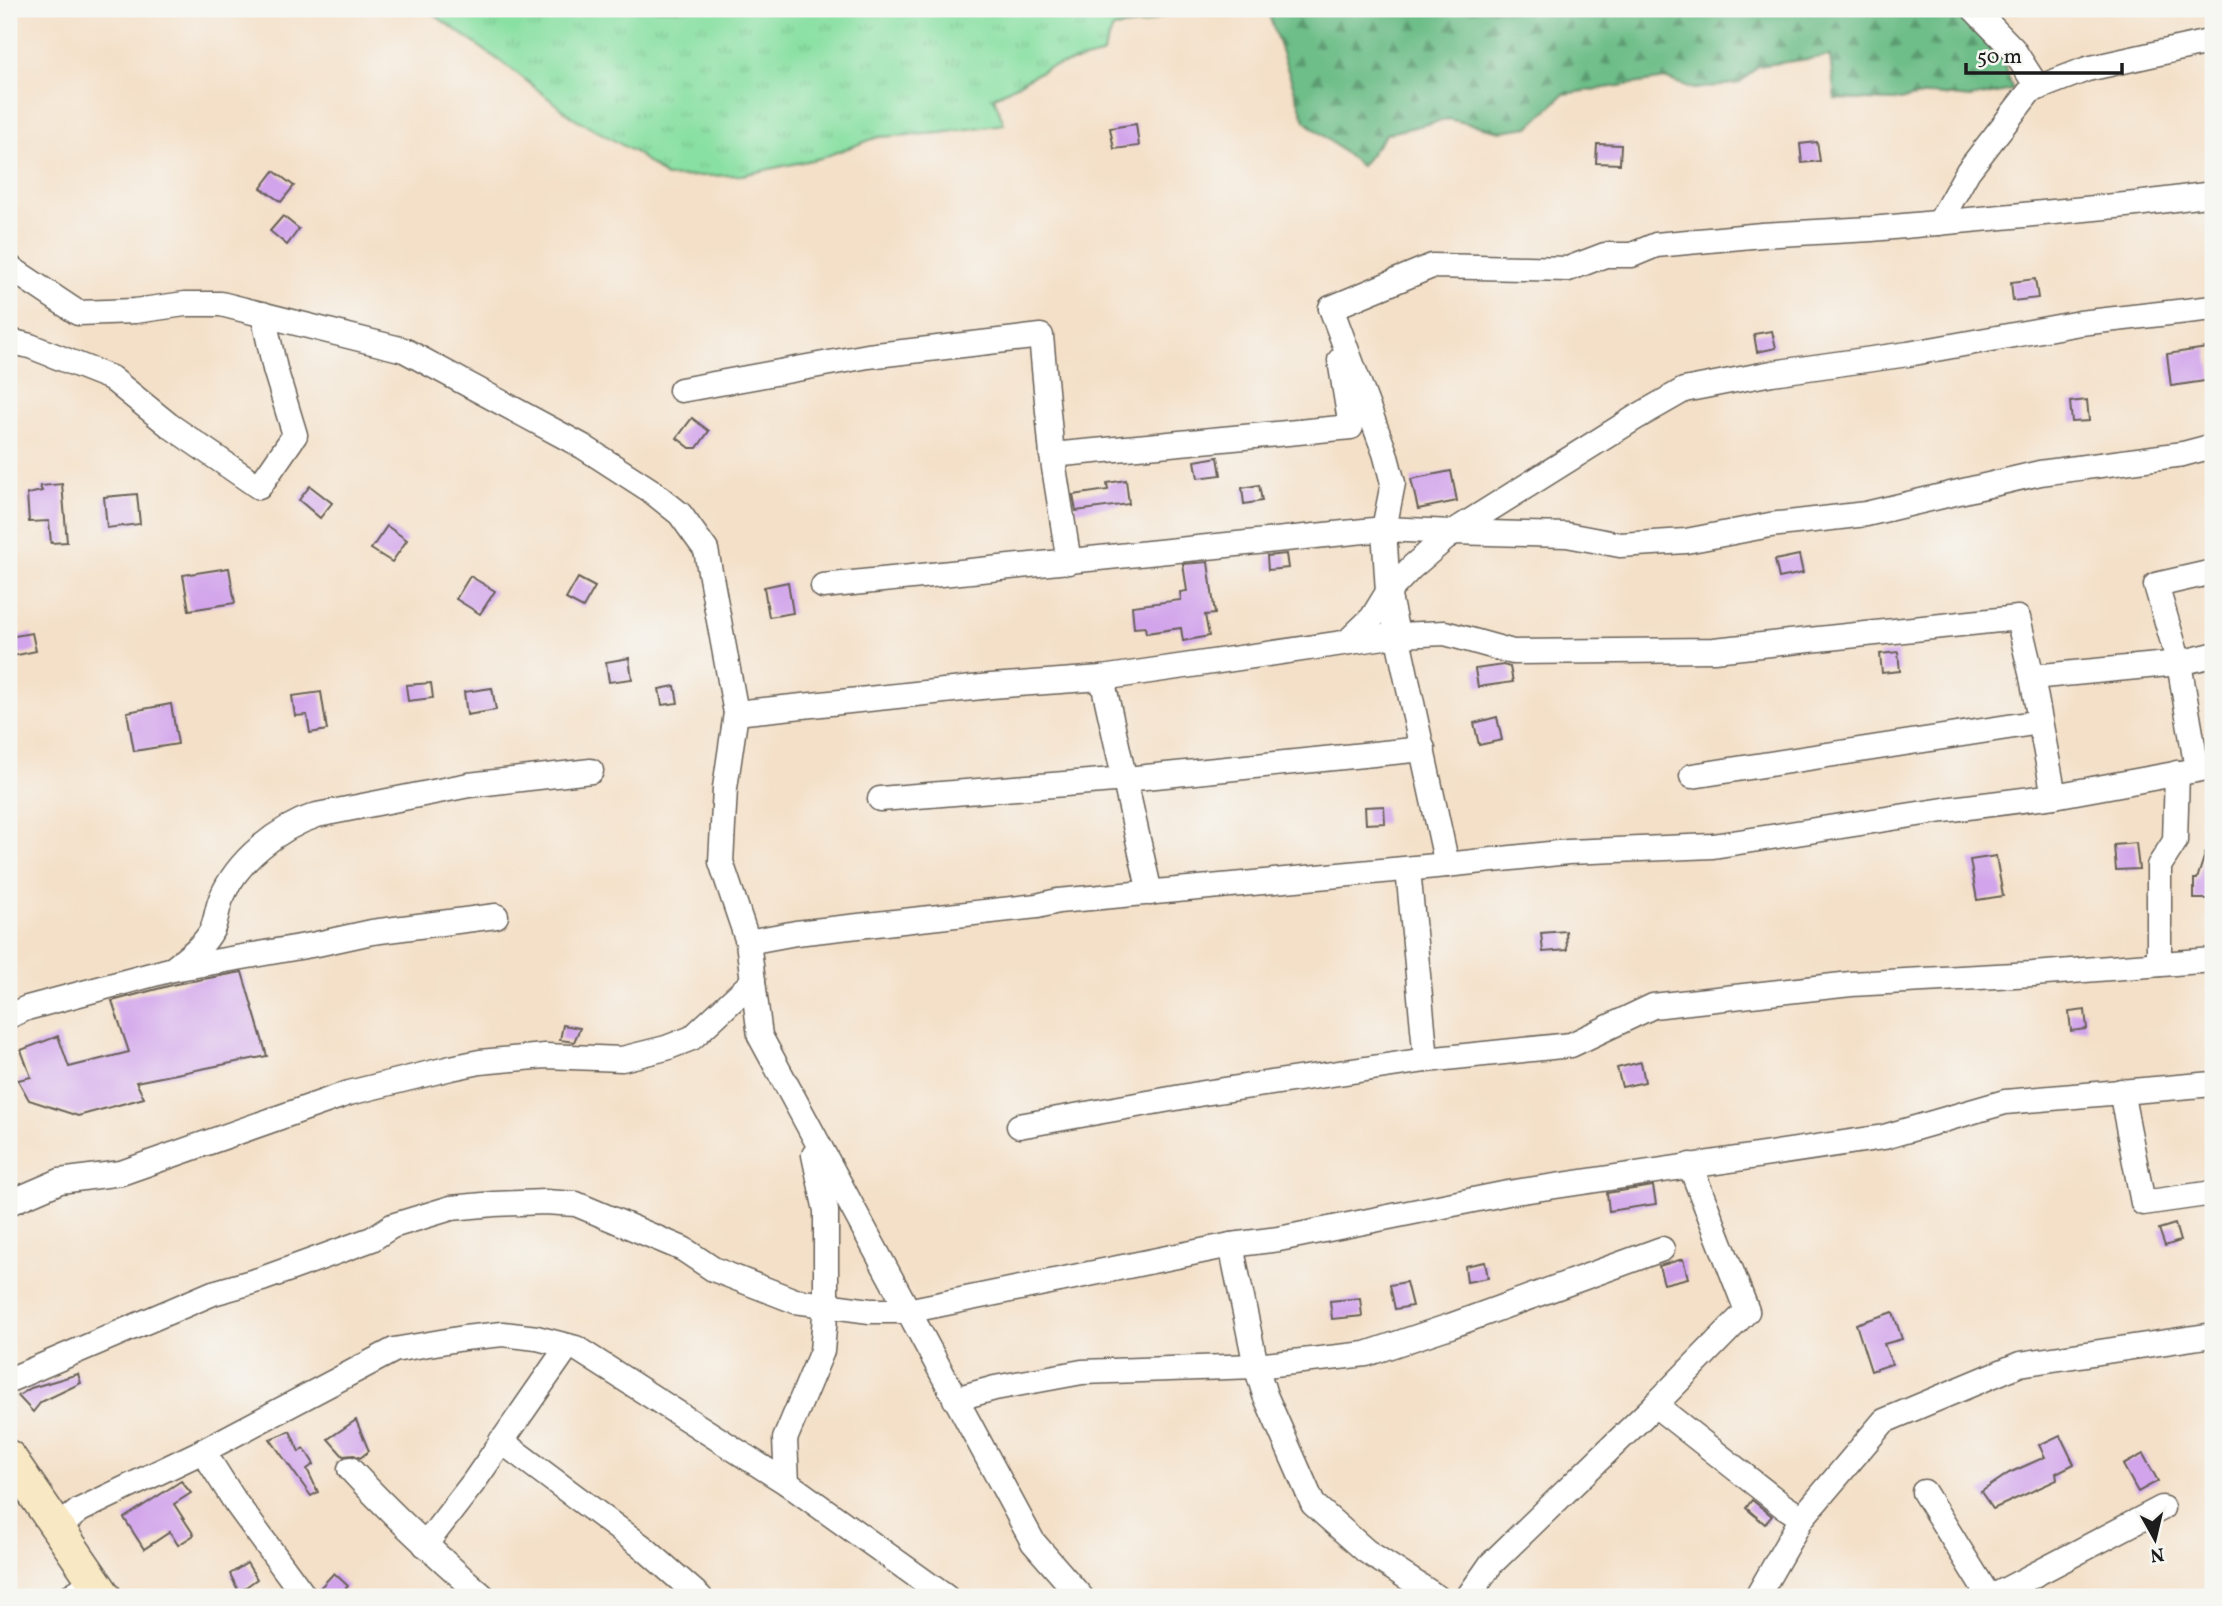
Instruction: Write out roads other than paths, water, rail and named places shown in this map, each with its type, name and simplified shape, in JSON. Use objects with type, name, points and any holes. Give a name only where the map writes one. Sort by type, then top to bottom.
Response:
[{"type":"street","points":[[1974,9],[2013,50],[2038,88]]},
{"type":"street","points":[[1939,223],[1968,171],[2030,92],[2087,69],[2213,41]]},
{"type":"street","points":[[1331,308],[1432,266],[1569,269],[1605,255],[1632,255],[1656,245],[1939,223],[2213,194]]},
{"type":"street","points":[[9,267],[78,313],[135,311],[185,304],[221,304],[404,350],[582,446],[680,513],[706,550],[736,713],[725,788],[722,862],[748,942],[760,1036],[1033,1542],[1081,1597]]},
{"type":"street","points":[[1052,455],[1351,426],[1331,308]]},
{"type":"street","points":[[1331,308],[1385,453],[1393,483],[1384,529],[1388,593],[1447,865]]},
{"type":"street","points":[[1347,642],[1372,618],[1388,593],[1412,567],[1453,532],[1684,390],[2080,323],[2213,308]]},
{"type":"street","points":[[9,341],[30,346],[111,377],[169,425],[259,487],[295,435],[275,369],[263,314]]},
{"type":"street","points":[[681,390],[868,356],[1041,336],[1052,455],[1069,562]]},
{"type":"street","points":[[823,586],[1384,529],[1567,535],[1620,545],[1686,541],[1770,525],[1866,514],[2040,472],[2183,454],[2213,446]]},
{"type":"street","points":[[2159,964],[2159,866],[2175,841],[2196,770],[2179,663],[2156,585],[2213,572]]},
{"type":"street","points":[[736,713],[991,686],[1102,678],[1398,635],[1445,633],[1513,652],[1714,650],[2018,618],[2054,796]]},
{"type":"street","points":[[2032,677],[2179,663],[2213,654]]},
{"type":"street","points":[[1102,678],[1150,893]]},
{"type":"street","points":[[1692,776],[2040,722]]},
{"type":"street","points":[[880,799],[1126,779],[1423,748]]},
{"type":"street","points":[[748,942],[796,933],[1037,906],[1058,901],[1568,852],[1713,846],[1944,810],[2054,796],[2196,770]]},
{"type":"street","points":[[173,969],[212,931],[221,898],[253,853],[300,821],[317,815],[469,785],[591,771]]},
{"type":"street","points":[[1409,869],[1426,1060]]},
{"type":"street","points":[[9,1016],[27,1007],[173,969],[372,932],[496,916]]},
{"type":"street","points":[[1019,1126],[1204,1093],[1426,1060],[1572,1045],[1653,1006],[1851,984],[2213,960]]},
{"type":"street","points":[[9,1203],[60,1181],[121,1174],[349,1093],[396,1081],[480,1062],[545,1056],[622,1059],[666,1048],[692,1038],[753,981]]},
{"type":"street","points":[[9,1380],[213,1293],[262,1279],[372,1238],[392,1226],[451,1208],[545,1202],[576,1204],[683,1249],[713,1269],[795,1301],[870,1311],[907,1311],[1231,1245],[1279,1239],[1508,1193],[1884,1137],[2005,1102],[2213,1084]]},
{"type":"street","points":[[2122,1091],[2143,1203],[2213,1193]]},
{"type":"street","points":[[787,1483],[785,1439],[822,1351],[827,1305],[826,1211],[808,1127]]},
{"type":"street","points":[[1468,1597],[1491,1564],[1655,1405],[1747,1311],[1690,1165]]},
{"type":"street","points":[[1231,1245],[1256,1366],[1265,1395],[1313,1504],[1366,1551],[1437,1597]]},
{"type":"street","points":[[955,1399],[995,1388],[1082,1372],[1256,1366],[1366,1354],[1662,1249]]},
{"type":"street","points":[[57,1528],[80,1510],[203,1451],[394,1350],[503,1334],[537,1338],[576,1348],[787,1483],[946,1597]]},
{"type":"street","points":[[1756,1597],[1802,1518],[1884,1421],[2020,1364],[2213,1335]]},
{"type":"street","points":[[425,1545],[568,1346]]},
{"type":"street","points":[[1655,1405],[1802,1518]]},
{"type":"street","points":[[501,1441],[644,1548],[700,1597]]},
{"type":"street","points":[[203,1451],[236,1503],[305,1597]]},
{"type":"street","points":[[9,1457],[57,1528],[89,1592]]},
{"type":"street","points":[[350,1469],[425,1545],[484,1597]]},
{"type":"street","points":[[1924,1492],[1990,1597],[2162,1508]]}]
